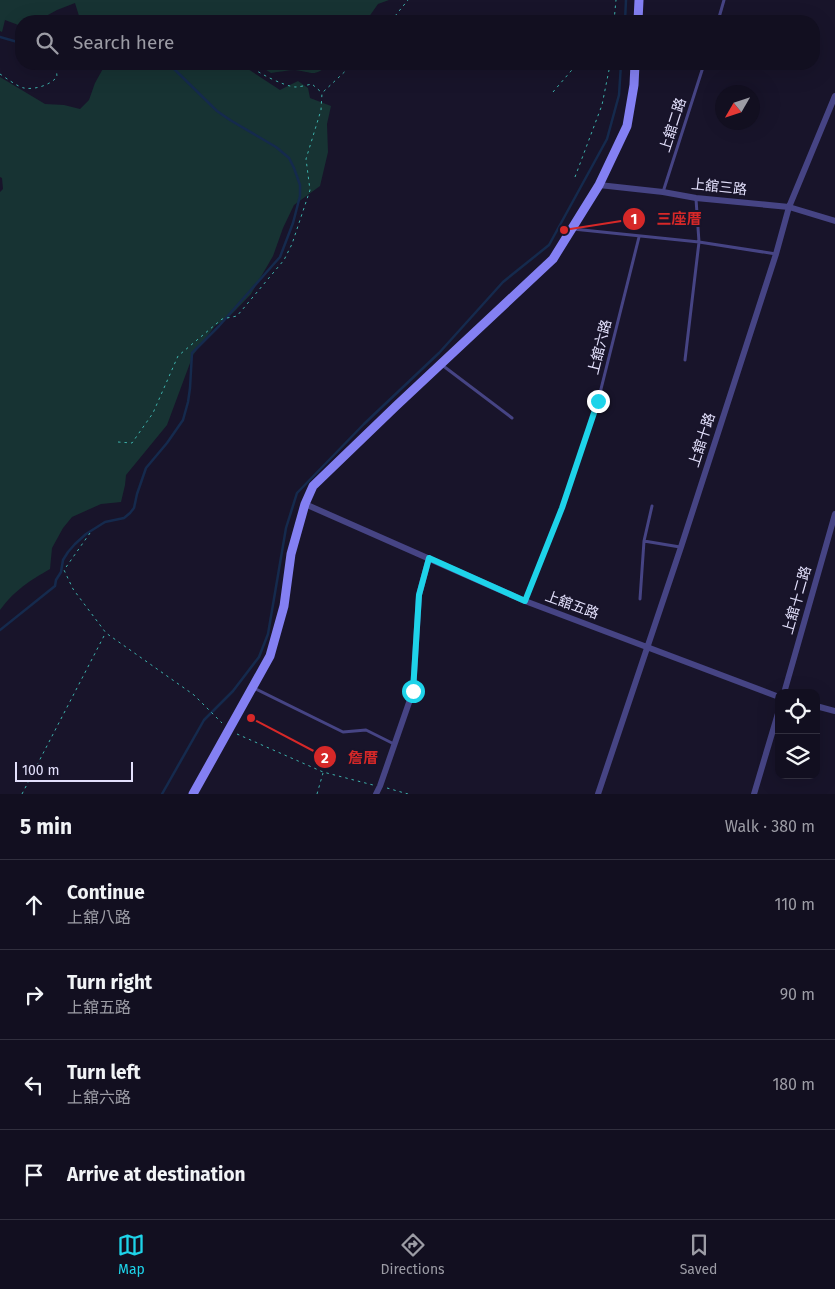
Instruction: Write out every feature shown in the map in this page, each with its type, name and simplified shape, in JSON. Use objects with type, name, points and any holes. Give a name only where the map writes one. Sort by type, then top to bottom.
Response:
[{"type":"street","points":[[638,15],[639,0]]},
{"type":"street","points":[[193,794],[230,731],[270,656],[284,606],[291,554],[305,504],[314,486],[553,259],[598,185],[627,126],[635,70]]},
{"type":"street","name":"上舘十路","points":[[598,794],[681,547],[776,254],[789,207],[835,96]]},
{"type":"street","name":"上舘三路","points":[[598,185],[663,192],[696,198],[789,207],[835,221]]},
{"type":"street","name":"上舘五路","points":[[305,504],[525,601],[775,695]]},
{"type":"street","name":"上舘十二路","points":[[785,689],[835,514]]},
{"type":"street","points":[[376,794],[413,691],[419,595],[429,558]]},
{"type":"street","points":[[820,707],[835,711]]},
{"type":"street","points":[[754,794],[775,723]]},
{"type":"lane","points":[[720,15],[724,0]]},
{"type":"lane","name":"上舘二路","points":[[663,192],[702,70]]},
{"type":"lane","points":[[685,360],[700,242],[696,198]]},
{"type":"lane","points":[[572,229],[700,242],[776,254]]},
{"type":"lane","name":"上舘六路","points":[[525,601],[562,508],[598,401],[639,236]]},
{"type":"lane","points":[[441,364],[512,418]]},
{"type":"lane","points":[[640,599],[644,541],[652,506]]},
{"type":"lane","points":[[644,541],[681,547]]},
{"type":"lane","points":[[253,688],[343,732],[366,730],[394,744]]},
{"type":"path","points":[[396,15],[408,0]]},
{"type":"path","points":[[615,15],[616,0]]},
{"type":"path","points":[[0,74],[23,88],[37,87],[52,82],[57,77],[56,70]]},
{"type":"path","points":[[255,70],[279,82],[295,87],[312,84],[322,93]]},
{"type":"path","points":[[118,442],[132,443],[153,413],[178,356],[222,319],[237,316],[284,260],[292,244],[310,190],[306,158],[321,110],[322,93],[347,70]]},
{"type":"path","points":[[553,92],[572,70]]},
{"type":"path","points":[[575,177],[602,105],[609,70]]},
{"type":"path","points":[[90,533],[64,570],[73,589],[106,633],[194,695],[230,731],[323,772],[408,794]]},
{"type":"path","points":[[22,794],[106,633]]},
{"type":"path","points":[[317,794],[323,772]]},
{"type":"green space","points":[[0,0],[389,0],[378,4],[370,15],[79,15],[75,3],[48,15],[15,15],[15,24],[5,20],[2,32],[0,31]]},
{"type":"green space","points":[[102,70],[250,70],[280,90],[298,81],[308,88],[310,98],[331,106],[327,124],[328,152],[320,186],[294,205],[273,256],[251,294],[228,318],[215,326],[193,355],[167,425],[126,475],[121,502],[101,504],[72,517],[63,528],[52,548],[50,569],[23,586],[0,610],[0,192],[3,189],[2,178],[0,177],[0,77],[45,104],[64,105],[80,109],[89,100]]},
{"type":"green space","points":[[266,70],[295,70],[286,71],[271,73]]},
{"type":"green space","points":[[295,70],[321,70],[316,73]]},
{"type":"waterway","points":[[625,15],[626,0]]},
{"type":"waterway","points":[[0,37],[15,41]]},
{"type":"waterway","points":[[0,630],[55,586],[61,572],[63,560],[75,544],[86,534],[105,522],[124,518],[134,508],[146,468],[183,420],[190,388],[192,353],[219,326],[280,257],[293,223],[300,196],[300,185],[289,158],[276,147],[217,111],[175,70]]},
{"type":"waterway","points":[[162,794],[204,720],[233,691],[259,657],[268,634],[286,528],[297,493],[364,424],[439,353],[503,282],[549,245],[607,139],[619,95],[621,70]]},
{"type":"place","name":"三座厝","points":[[564,230]]},
{"type":"place","name":"詹厝","points":[[251,718]]},
{"type":"route","points":[[413,691],[419,595],[429,558],[525,601],[562,508],[598,401]]}]
